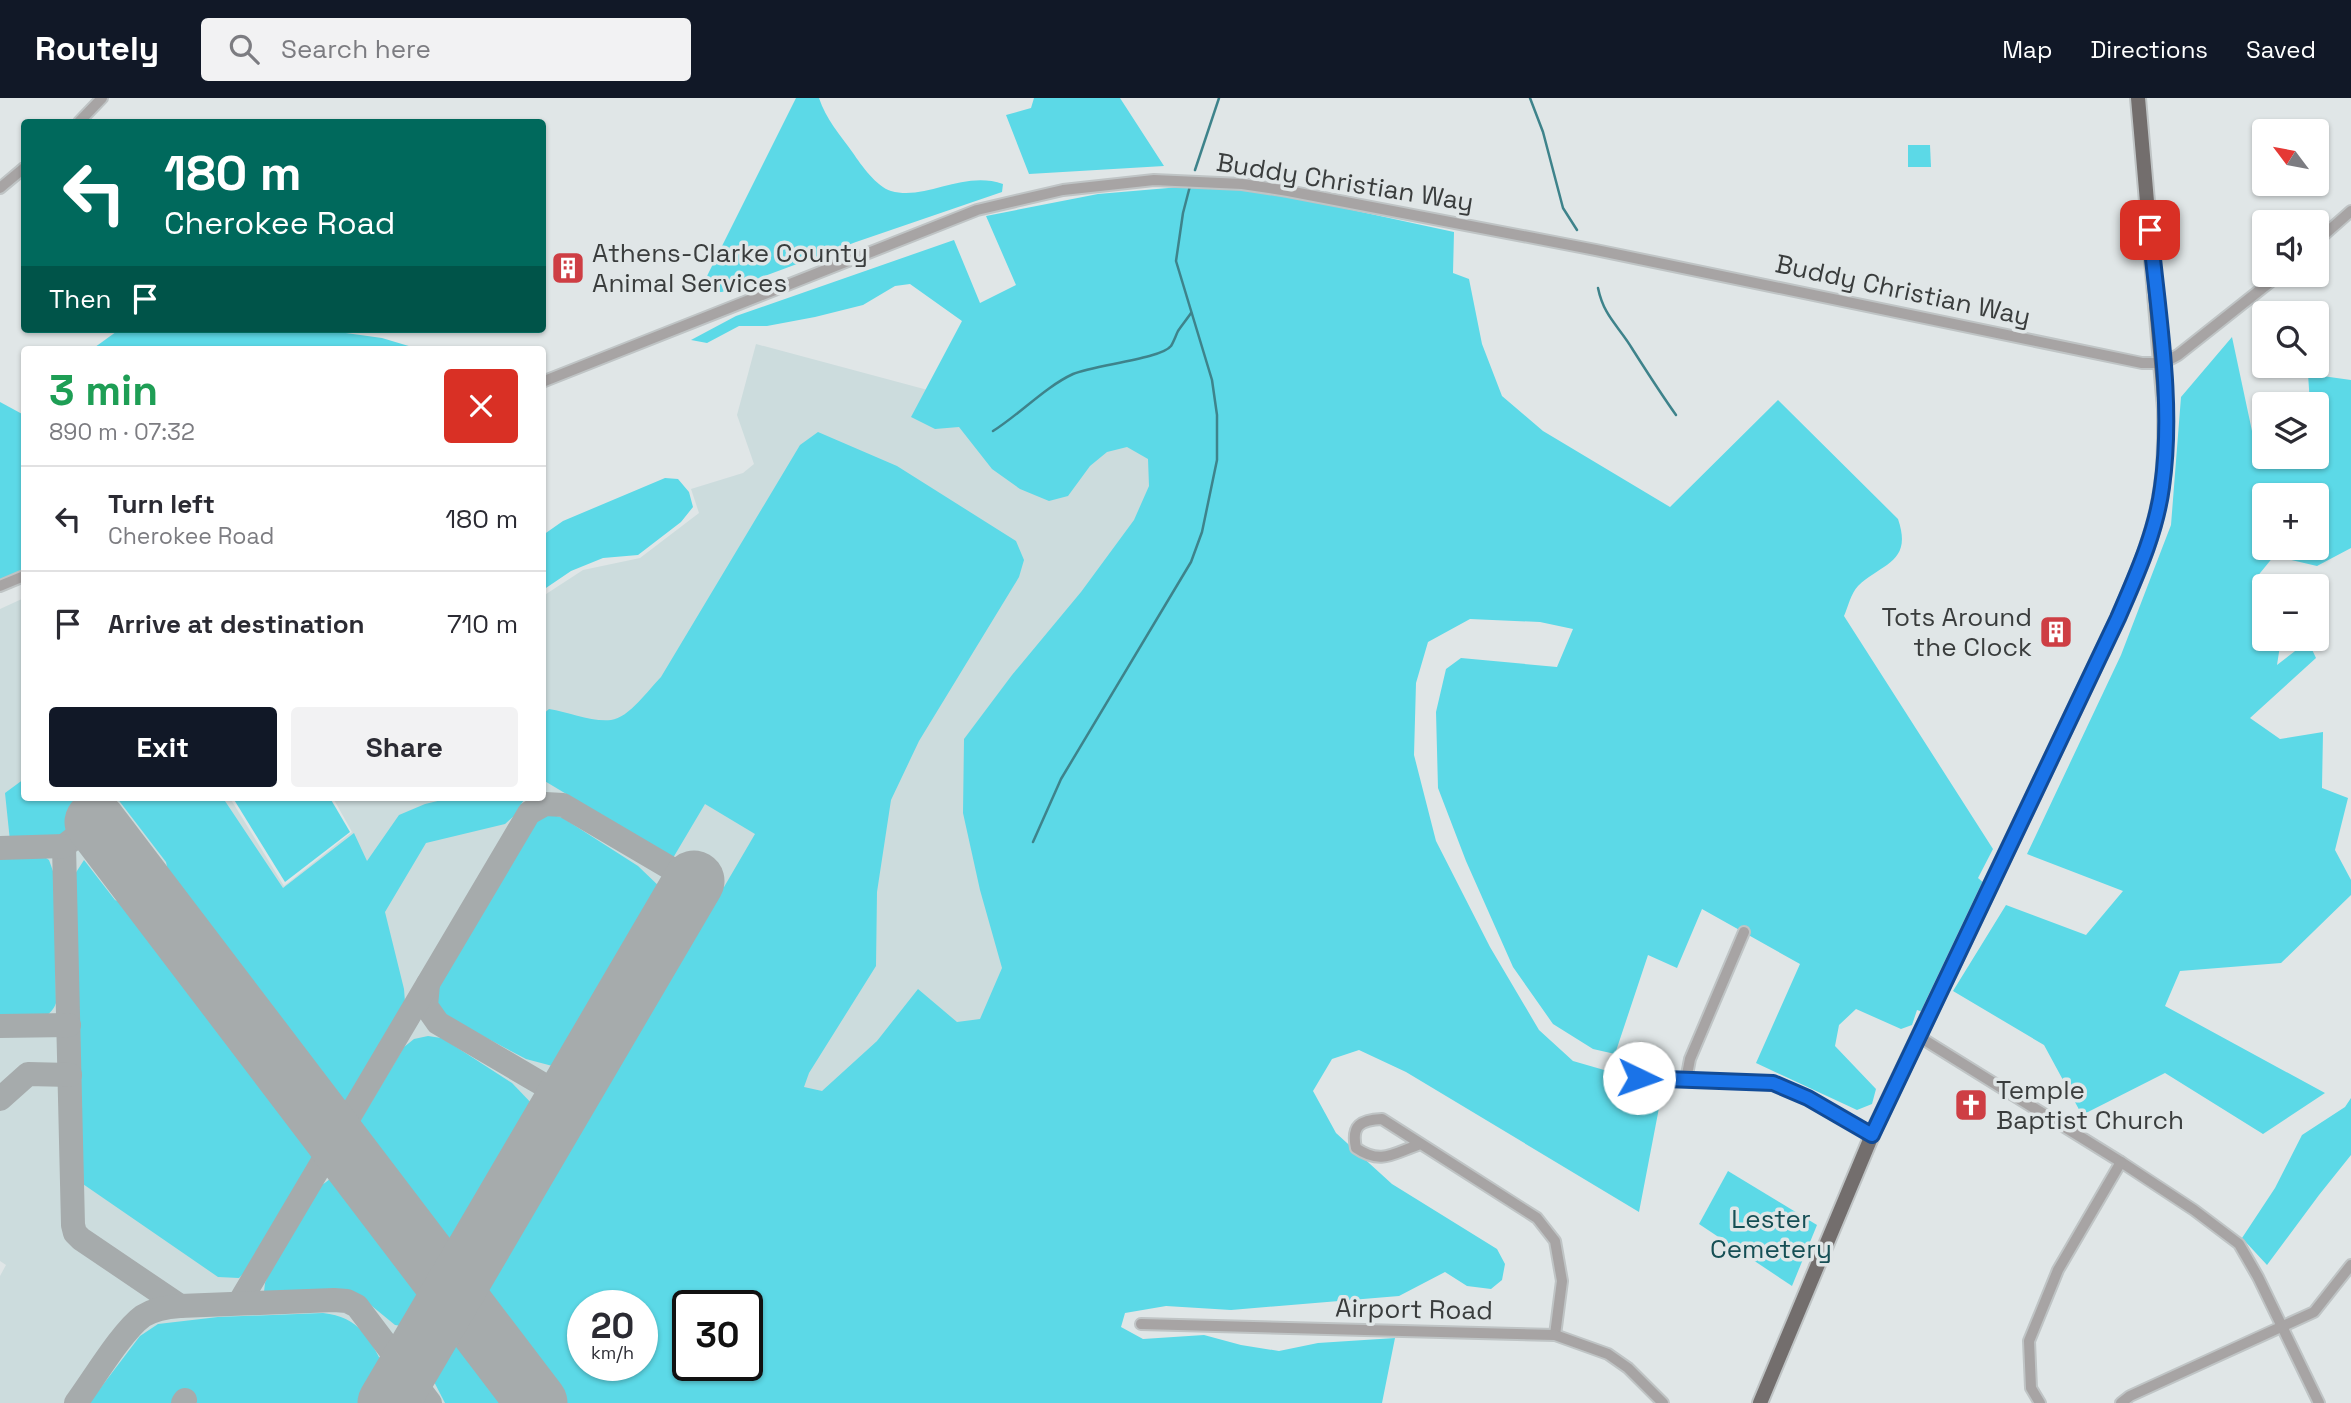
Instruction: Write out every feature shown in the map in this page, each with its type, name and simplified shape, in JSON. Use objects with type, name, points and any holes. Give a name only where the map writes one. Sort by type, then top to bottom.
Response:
[{"type":"main road","points":[[1760,1403],[1872,1135],[2112,629],[2143,560],[2155,519],[2165,454],[2163,363],[2138,98]]},
{"type":"street","points":[[82,119],[102,98]]},
{"type":"street","points":[[0,188],[21,170]]},
{"type":"street","name":"Buddy Christian Way","points":[[546,380],[977,210],[1063,190],[1154,180],[1242,184],[1288,191],[1596,250],[2142,363],[2163,363]]},
{"type":"street","points":[[2329,230],[2351,211]]},
{"type":"street","points":[[2163,363],[2215,328],[2265,287]]},
{"type":"street","points":[[0,586],[21,577]]},
{"type":"street","points":[[1686,1080],[1690,1059],[1744,932]]},
{"type":"street","points":[[1918,1036],[2121,1162],[2194,1210],[2239,1244],[2319,1403]]},
{"type":"street","points":[[1639,1078],[1773,1083],[1808,1098],[1872,1135]]},
{"type":"street","points":[[1421,1144],[1378,1158],[1356,1148],[1353,1136],[1358,1126],[1368,1120],[1382,1119],[1537,1218],[1555,1241],[1562,1281],[1555,1335]]},
{"type":"street","points":[[2040,1403],[2031,1388],[2029,1341],[2059,1270],[2121,1162]]},
{"type":"street","points":[[2121,1403],[2130,1396],[2282,1329],[2314,1312],[2351,1265]]},
{"type":"street","name":"Airport Road","points":[[1141,1324],[1555,1335],[1608,1354],[1628,1368],[1663,1403]]},
{"type":"shaded area","points":[[756,344],[1185,459],[1013,988],[839,1403],[0,1403],[0,1276],[6,1265],[0,1261],[0,609],[21,599],[21,801],[232,801],[284,886],[352,832],[335,801],[546,801],[546,594],[583,570],[640,558],[699,513],[691,489],[743,473],[754,464],[737,415]]},
{"type":"green space","points":[[796,98],[819,98],[829,120],[860,163],[886,189],[904,193],[918,192],[959,183],[988,181],[1003,184],[1002,192],[722,292],[711,292],[703,284]]},
{"type":"green space","points":[[1034,98],[1120,98],[1164,166],[1029,174],[1006,115],[1031,108]]},
{"type":"green space","points":[[1908,145],[1930,145],[1931,167],[1908,167]]},
{"type":"green space","points":[[1180,187],[1264,191],[1454,232],[1453,273],[1469,279],[1482,344],[1502,396],[1543,431],[1670,507],[1778,400],[1898,519],[1902,534],[1898,553],[1893,560],[1858,586],[1844,616],[1993,849],[1978,878],[1985,884],[1923,1012],[1917,1010],[1912,1025],[1901,1029],[1856,1009],[1839,1025],[1835,1046],[1876,1089],[1872,1104],[1857,1110],[1756,1063],[1800,964],[1702,909],[1677,968],[1648,955],[1615,1054],[1593,1049],[1553,1024],[1513,967],[1466,861],[1438,788],[1436,712],[1446,669],[1461,658],[1557,667],[1573,629],[1540,622],[1470,619],[1428,642],[1416,683],[1414,755],[1436,841],[1490,947],[1539,1030],[1573,1061],[1663,1087],[1639,1212],[1406,1072],[1359,1050],[1332,1059],[1313,1091],[1336,1133],[1392,1184],[1497,1249],[1505,1264],[1502,1280],[1491,1289],[1467,1286],[1445,1272],[1399,1296],[1231,1310],[1166,1306],[1125,1313],[1121,1327],[1143,1339],[1204,1335],[1279,1351],[1318,1343],[1395,1338],[1382,1403],[562,1403],[478,1292],[717,884],[724,887],[755,834],[705,804],[673,858],[546,782],[546,712],[549,709],[611,720],[625,714],[638,702],[661,677],[800,445],[818,432],[897,466],[1016,541],[1024,560],[1019,577],[919,741],[891,800],[877,892],[876,966],[809,1073],[804,1087],[822,1091],[877,1041],[918,989],[957,1022],[980,1019],[1002,968],[980,890],[963,813],[964,739],[1012,675],[1081,592],[1134,520],[1149,486],[1148,459],[1127,447],[1107,452],[1090,466],[1068,496],[1049,501],[1020,489],[992,469],[959,427],[935,429],[911,417],[962,321],[910,284],[895,286],[863,305],[767,326],[739,326],[707,343],[691,340],[736,316],[954,240],[980,303],[1016,285],[986,216],[1098,194]]},
{"type":"green space","points":[[114,333],[346,333],[382,338],[409,346],[97,346]]},
{"type":"green space","points":[[2232,337],[2252,431],[2252,469],[2329,469],[2329,392],[2309,392],[2308,378],[2351,380],[2351,548],[2329,560],[2329,483],[2252,483],[2252,560],[2271,560],[2259,574],[2252,574],[2252,651],[2279,651],[2277,665],[2295,651],[2313,651],[2316,658],[2250,718],[2280,739],[2323,732],[2322,788],[2348,798],[2335,850],[2351,880],[2351,895],[2281,963],[2180,971],[2165,1006],[2325,1093],[2263,1134],[2165,1073],[2082,1115],[2044,1045],[1953,991],[2006,905],[2086,935],[2123,891],[2027,854],[2121,655],[2171,525],[2181,397]]},
{"type":"green space","points":[[0,402],[21,413],[21,571],[0,581]]},
{"type":"green space","points":[[665,478],[678,479],[689,492],[693,507],[681,522],[638,555],[603,558],[571,571],[546,588],[546,533],[563,521]]},
{"type":"green space","points":[[2291,560],[2328,560],[2317,566]]},
{"type":"green space","points":[[21,781],[21,801],[112,801],[62,839],[10,841],[5,793]]},
{"type":"green space","points":[[119,801],[225,801],[283,888],[354,833],[367,861],[399,815],[425,804],[438,801],[523,801],[514,816],[505,824],[426,843],[385,912],[405,1002],[347,1102],[338,1108],[172,889],[166,862]]},
{"type":"green space","points":[[235,801],[332,801],[350,832],[285,882]]},
{"type":"green space","points":[[550,814],[563,818],[638,866],[663,890],[560,1068],[526,1059],[443,1015],[436,1004],[437,989],[534,823],[541,816]]},
{"type":"green space","points":[[37,852],[49,860],[54,874],[56,1003],[47,1015],[40,1018],[0,1020],[0,853]]},
{"type":"green space","points":[[84,860],[115,900],[136,909],[317,1148],[250,1267],[239,1278],[218,1277],[80,1182],[71,888],[75,874]]},
{"type":"green space","points":[[428,1036],[450,1043],[512,1083],[536,1108],[450,1256],[354,1131],[404,1047],[414,1039]]},
{"type":"green space","points":[[2351,1098],[2351,1155],[2267,1265],[2242,1238],[2275,1188],[2302,1135],[2345,1107]]},
{"type":"green space","name":"Lester Cemetery","points":[[1728,1171],[1817,1225],[1792,1286],[1699,1224]]},
{"type":"green space","points":[[339,1177],[427,1296],[408,1327],[395,1325],[356,1293],[340,1289],[264,1292],[269,1274],[322,1185]]},
{"type":"green space","points":[[323,1313],[346,1319],[362,1331],[385,1369],[364,1403],[197,1403],[177,1393],[171,1403],[89,1403],[140,1336],[158,1324],[218,1317]]},
{"type":"green space","points":[[455,1333],[509,1403],[445,1403],[430,1374]]},
{"type":"waterway","points":[[1195,170],[1219,98]]},
{"type":"waterway","points":[[1530,98],[1543,132],[1563,208],[1577,230]]},
{"type":"waterway","points":[[1033,842],[1061,779],[1191,562],[1202,532],[1217,460],[1217,415],[1212,380],[1176,261],[1190,186]]},
{"type":"waterway","points":[[1598,288],[1608,314],[1676,415]]},
{"type":"waterway","points":[[993,431],[1052,386],[1073,374],[1165,351],[1171,346],[1191,313]]},
{"type":"taxiway","points":[[239,1303],[529,813],[545,804],[563,805],[694,882]]},
{"type":"taxiway","points":[[95,822],[64,846],[73,1225],[75,1233],[81,1239],[180,1306]]},
{"type":"taxiway","points":[[0,848],[64,846]]},
{"type":"taxiway","points":[[428,984],[426,1006],[438,1023],[566,1098]]},
{"type":"taxiway","points":[[0,1026],[69,1025]]},
{"type":"taxiway","points":[[0,1099],[28,1074],[70,1075]]},
{"type":"taxiway","points":[[76,1403],[126,1333],[143,1316],[152,1312],[180,1306],[334,1300],[347,1301],[357,1306],[430,1403]]},
{"type":"runway","points":[[95,822],[537,1403]]},
{"type":"runway","points":[[388,1403],[694,881]]},
{"type":"place","name":"Athens-Clarke County Animal Services","points":[[568,268]]},
{"type":"place","name":"Tots Around the Clock","points":[[2056,632]]},
{"type":"place","name":"Temple Baptist Church","points":[[1971,1105]]},
{"type":"route","points":[[1639,1078],[1773,1083],[1808,1098],[1872,1135],[2118,618],[2143,560],[2162,487],[2165,454],[2163,363],[2150,230]]}]
